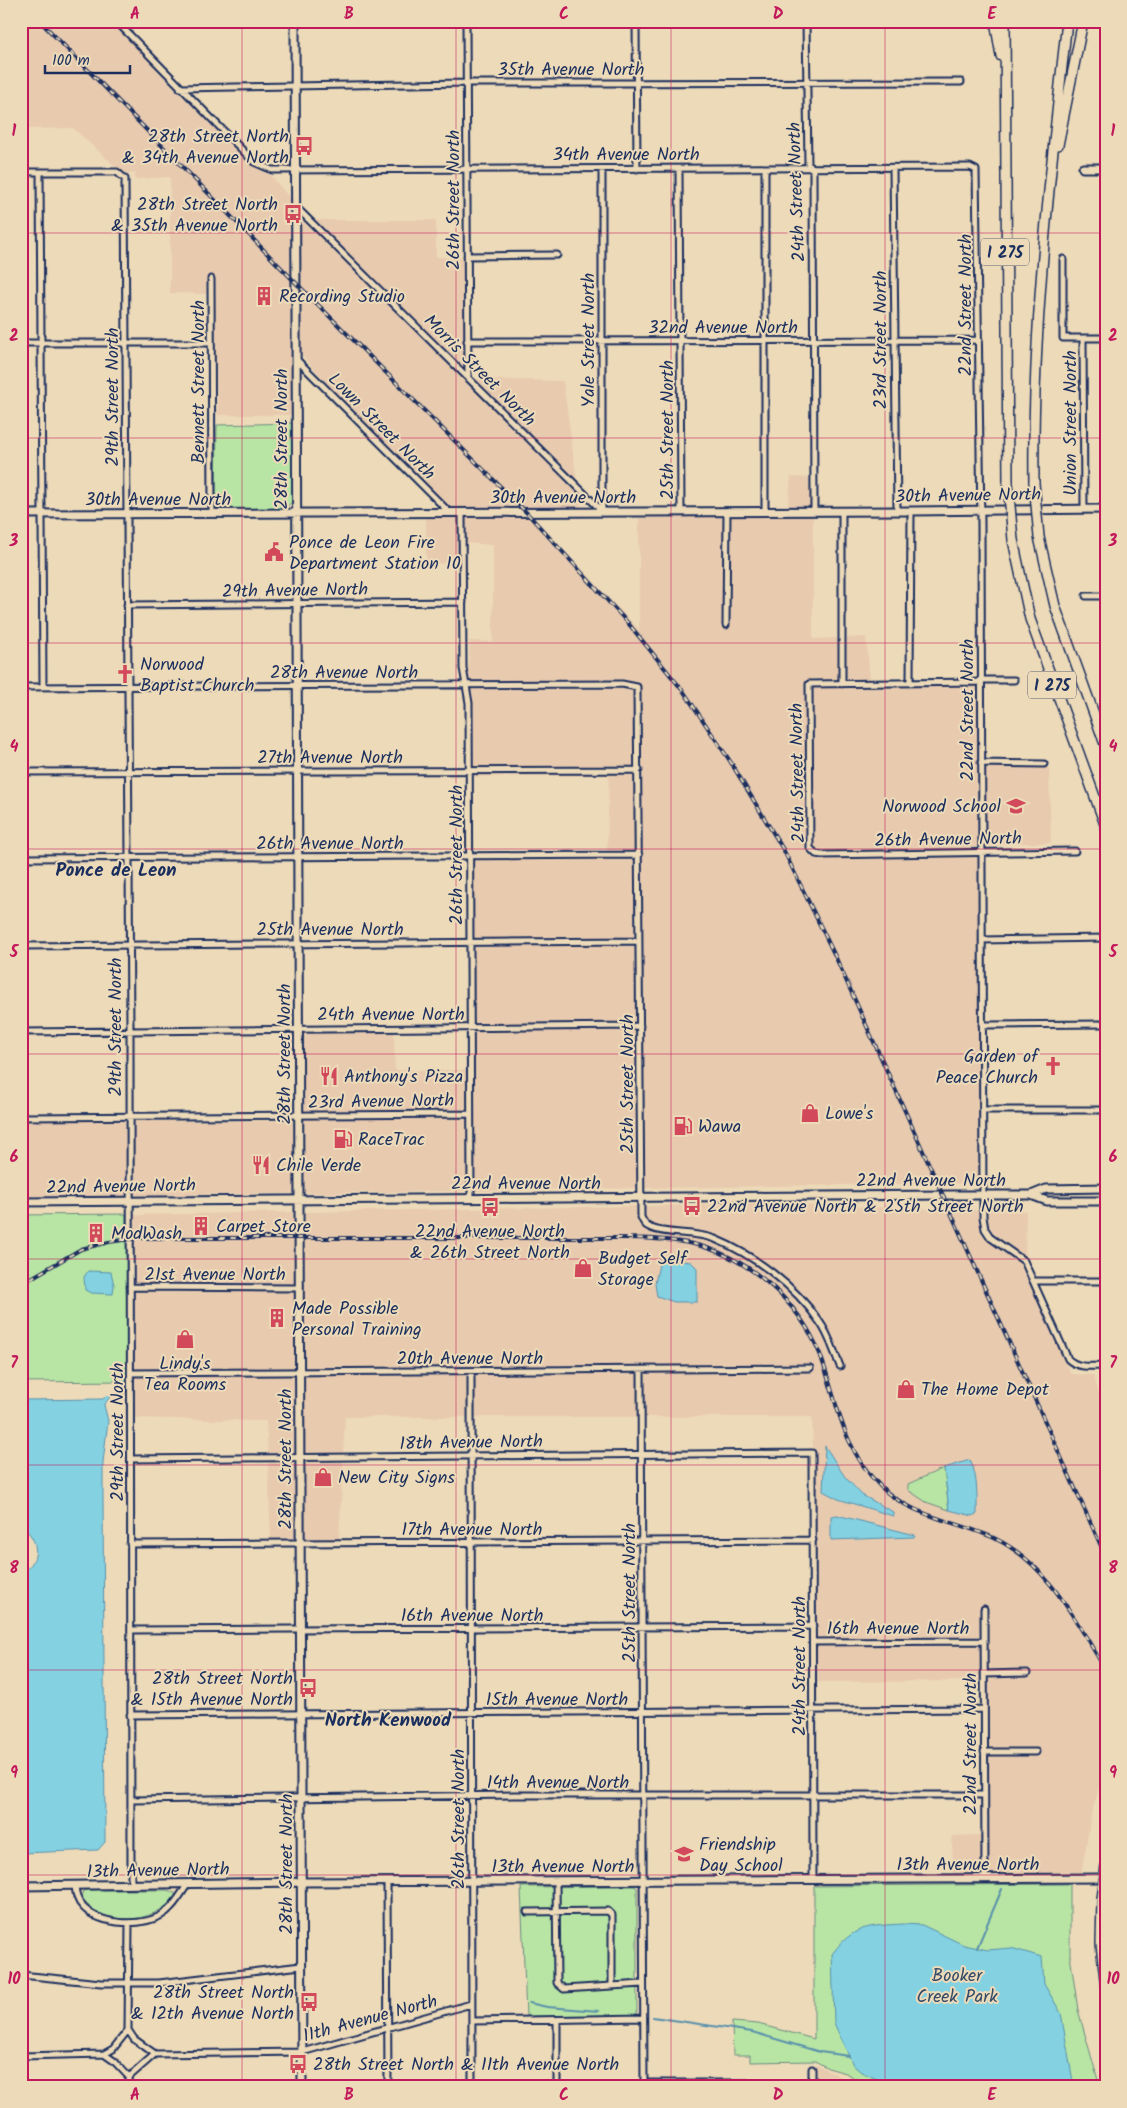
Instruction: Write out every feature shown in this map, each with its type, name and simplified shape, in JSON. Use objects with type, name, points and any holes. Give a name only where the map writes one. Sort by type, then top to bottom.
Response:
[{"type":"highway","points":[[995,21],[1005,82]]},
{"type":"highway","name":"I 275","points":[[1005,21],[1008,483],[1013,540],[1030,620],[1106,827]]},
{"type":"highway","name":"I 275","points":[[1067,21],[1048,191],[1036,326],[1034,483],[1039,537],[1055,606],[1106,747]]},
{"type":"highway","points":[[1048,191],[1083,21]]},
{"type":"highway","points":[[1106,1865],[1102,1899],[1101,1944],[1106,1988]]},
{"type":"street","points":[[116,21],[180,88]]},
{"type":"street","name":"28th Street North","points":[[295,21],[302,2087]]},
{"type":"street","name":"26th Street North","points":[[466,21],[468,378]]},
{"type":"street","points":[[636,21],[637,169]]},
{"type":"street","name":"24th Street North","points":[[806,21],[808,165],[813,168],[812,341],[814,511]]},
{"type":"street","name":"35th Avenue North","points":[[180,88],[295,84],[961,82]]},
{"type":"street","name":"34th Avenue North","points":[[180,88],[254,162],[272,170],[970,167],[978,173]]},
{"type":"street","name":"25th Street North","points":[[680,168],[681,511]]},
{"type":"street","points":[[764,168],[765,510]]},
{"type":"street","name":"23rd Street North","points":[[893,168],[897,511]]},
{"type":"street","points":[[1083,168],[1106,168]]},
{"type":"street","name":"Yale Street North","points":[[602,169],[602,511]]},
{"type":"street","points":[[21,172],[40,172],[43,687]]},
{"type":"street","name":"29th Street North","points":[[40,172],[117,172],[125,179],[130,1031],[131,1885]]},
{"type":"street","name":"22nd Street North","points":[[978,173],[983,1217],[985,1229],[991,1238],[1024,1261],[1068,1359],[1073,1365],[1106,1366]]},
{"type":"street","name":"Morris Street North","points":[[296,206],[602,511]]},
{"type":"street","points":[[467,256],[557,255]]},
{"type":"street","name":"Union Street North","points":[[1063,259],[1063,338],[1083,338],[1084,509]]},
{"type":"street","name":"Bennett Street North","points":[[211,280],[212,513]]},
{"type":"street","points":[[1083,338],[1106,338]]},
{"type":"street","name":"32nd Avenue North","points":[[467,341],[979,340]]},
{"type":"street","points":[[21,343],[211,343]]},
{"type":"street","name":"Lown Street North","points":[[296,359],[449,512]]},
{"type":"street","name":"30th Avenue North","points":[[21,514],[765,510],[911,512],[1106,509]]},
{"type":"street","points":[[726,626],[727,511]]},
{"type":"street","name":"26th Street North","points":[[462,512],[465,685],[468,703],[469,770],[470,1198]]},
{"type":"street","points":[[842,512],[842,684],[1014,680]]},
{"type":"street","points":[[910,683],[911,512]]},
{"type":"street","points":[[1086,596],[1106,596]]},
{"type":"street","name":"29th Avenue North","points":[[128,606],[463,602]]},
{"type":"street","name":"28th Avenue North","points":[[21,687],[630,684],[637,687]]},
{"type":"street","name":"24th Street North","points":[[822,855],[810,848],[809,684],[842,684]]},
{"type":"street","name":"25th Street North","points":[[637,687],[641,1217],[644,1224],[650,1228],[689,1232],[714,1239],[761,1264],[778,1277],[819,1321],[840,1366]]},
{"type":"street","points":[[981,763],[1044,764]]},
{"type":"street","name":"27th Avenue North","points":[[21,772],[638,770]]},
{"type":"street","name":"26th Avenue North","points":[[822,855],[1075,851]]},
{"type":"street","name":"26th Avenue North","points":[[21,858],[639,855]]},
{"type":"street","points":[[982,940],[1106,938]]},
{"type":"street","name":"25th Avenue North","points":[[21,946],[639,941]]},
{"type":"street","points":[[982,1025],[1106,1024]]},
{"type":"street","name":"24th Avenue North","points":[[21,1032],[640,1026]]},
{"type":"street","points":[[983,1110],[1106,1110]]},
{"type":"street","name":"23rd Avenue North","points":[[21,1117],[470,1114]]},
{"type":"street","name":"22nd Avenue North","points":[[1032,1195],[1046,1189],[1106,1188]]},
{"type":"street","name":"22nd Avenue North","points":[[21,1202],[983,1195],[1032,1195],[1047,1201],[1106,1201]]},
{"type":"street","points":[[1033,1281],[1106,1281]]},
{"type":"street","name":"21st Avenue North","points":[[130,1288],[300,1288]]},
{"type":"street","name":"20th Avenue North","points":[[131,1373],[471,1372],[810,1368]]},
{"type":"street","name":"25th Street North","points":[[642,1370],[644,2085]]},
{"type":"street","name":"26th Street North","points":[[471,1372],[472,2087]]},
{"type":"street","name":"24th Street North","points":[[812,1453],[813,1879]]},
{"type":"street","name":"18th Avenue North","points":[[131,1459],[812,1453]]},
{"type":"street","name":"17th Avenue North","points":[[130,1544],[813,1540]]},
{"type":"street","name":"22nd Street North","points":[[984,1609],[985,1878]]},
{"type":"street","name":"16th Avenue North","points":[[131,1630],[812,1626]]},
{"type":"street","name":"16th Avenue North","points":[[813,1642],[983,1641]]},
{"type":"street","points":[[984,1674],[1027,1673]]},
{"type":"street","name":"15th Avenue North","points":[[130,1715],[984,1709]]},
{"type":"street","points":[[984,1752],[1036,1752]]},
{"type":"street","name":"14th Avenue North","points":[[131,1800],[471,1796],[984,1795]]},
{"type":"street","name":"13th Avenue North","points":[[21,1886],[302,1882],[1106,1878]]},
{"type":"street","points":[[556,1881],[557,1983],[564,1989],[643,1984]]},
{"type":"street","points":[[387,1882],[388,2087]]},
{"type":"street","points":[[75,1886],[77,1898],[88,1912],[110,1920],[129,1923],[154,1918],[166,1913],[187,1885]]},
{"type":"street","points":[[527,1912],[556,1910],[608,1911],[612,1915],[612,1985]]},
{"type":"street","points":[[21,2056],[104,2054],[118,2044],[128,2030],[129,1923]]},
{"type":"street","points":[[21,1975],[84,1982],[129,1984],[197,1980],[301,1966]]},
{"type":"street","name":"11th Avenue North","points":[[155,2054],[302,2052],[471,2004]]},
{"type":"street","points":[[472,2021],[643,2018]]},
{"type":"street","points":[[557,2020],[557,2087]]},
{"type":"street","points":[[128,2030],[134,2038],[155,2054],[130,2077]]},
{"type":"street","points":[[104,2054],[130,2077],[130,2087]]},
{"type":"street","points":[[812,2069],[812,2087]]},
{"type":"street","points":[[644,2085],[747,2083]]},
{"type":"shaded area","points":[[21,21],[112,21],[177,91],[252,164],[268,172],[293,202],[293,415],[218,415],[214,276],[208,276],[208,294],[170,293],[170,177],[135,179],[135,173],[124,174],[73,128],[25,129],[21,94]]},
{"type":"shaded area","points":[[298,213],[579,492],[581,508],[450,509],[337,395],[299,352]]},
{"type":"shaded area","points":[[314,220],[436,220],[436,257],[464,258],[465,370]]},
{"type":"shaded area","points":[[473,379],[563,381],[577,482],[565,470]]},
{"type":"shaded area","points":[[791,477],[810,478],[811,508],[788,507]]},
{"type":"shaded area","points":[[813,514],[813,639],[839,638],[839,680],[806,681],[807,848],[814,856],[824,858],[979,856],[980,1183],[644,1188],[641,685],[630,681],[468,681],[470,641],[493,642],[493,545],[465,543],[465,515],[582,515],[583,518],[532,517],[639,630],[639,518],[724,516],[723,628],[729,629],[730,516]]},
{"type":"shaded area","points":[[459,515],[459,564],[426,563],[426,516]]},
{"type":"shaded area","points":[[866,637],[870,680],[845,680],[845,638]]},
{"type":"shaded area","points":[[978,686],[979,849],[822,851],[813,847],[812,687]]},
{"type":"shaded area","points":[[469,688],[634,689],[636,766],[472,767]]},
{"type":"shaded area","name":"Norwood School","points":[[1044,764],[1049,769],[1051,843],[982,843],[981,765]]},
{"type":"shaded area","points":[[636,773],[636,852],[607,852],[609,775],[472,777],[472,774]]},
{"type":"shaded area","points":[[636,858],[636,938],[474,938],[474,859]]},
{"type":"shaded area","points":[[636,944],[637,1023],[473,1024],[474,945]]},
{"type":"shaded area","points":[[637,1030],[638,1188],[473,1191],[473,1031]]},
{"type":"shaded area","points":[[303,1032],[394,1033],[395,1070],[467,1070],[468,1110],[302,1112]]},
{"type":"shaded area","points":[[468,1117],[468,1191],[302,1193],[302,1119]]},
{"type":"shaded area","points":[[21,1120],[127,1121],[127,1196],[21,1197]]},
{"type":"shaded area","points":[[132,1121],[296,1121],[296,1193],[132,1196]]},
{"type":"shaded area","points":[[758,1204],[980,1210],[983,1229],[988,1240],[1022,1263],[1071,1374],[1093,1375],[1106,1415],[1106,1765],[1091,1815],[1081,1875],[988,1875],[987,1755],[1039,1754],[1039,1748],[987,1749],[987,1677],[1030,1676],[1030,1670],[987,1670],[987,1606],[981,1606],[980,1638],[816,1639],[816,1536],[812,1417],[645,1417],[644,1373],[813,1371],[813,1365],[303,1369],[302,1212],[638,1206],[641,1225],[649,1231],[688,1235],[713,1242],[759,1267],[776,1280],[817,1323],[838,1371],[843,1368],[822,1319],[780,1275],[762,1261],[716,1236],[689,1229],[651,1225],[644,1216],[644,1206]],"holes":[[[691,1262],[697,1268],[697,1301],[674,1302],[657,1296]],[[833,1457],[845,1477],[863,1495],[893,1512],[893,1516],[838,1499],[824,1491]],[[952,1464],[977,1495],[949,1510],[926,1502],[908,1484]]]},
{"type":"shaded area","points":[[986,1210],[1026,1211],[1025,1258],[993,1236],[988,1228]]},
{"type":"shaded area","points":[[296,1212],[297,1285],[133,1284],[132,1215]]},
{"type":"shaded area","points":[[133,1291],[297,1291],[297,1369],[133,1370]]},
{"type":"shaded area","points":[[639,1373],[639,1417],[474,1417],[474,1375]]},
{"type":"shaded area","points":[[297,1375],[297,1454],[268,1455],[266,1421],[134,1418],[133,1376]]},
{"type":"shaded area","points":[[303,1375],[468,1375],[468,1417],[345,1417],[343,1454],[303,1454]]},
{"type":"shaded area","points":[[268,1461],[297,1461],[297,1541],[271,1541]]},
{"type":"shaded area","points":[[303,1461],[343,1461],[339,1540],[303,1541]]},
{"type":"shaded area","points":[[980,1644],[981,1681],[816,1682],[816,1645]]},
{"type":"shaded area","points":[[982,1835],[982,1875],[953,1875],[952,1836]]},
{"type":"shaded area","points":[[808,2064],[817,2065],[845,2079],[819,2079],[815,2087],[815,2066],[809,2067]]},
{"type":"green space","points":[[294,423],[293,501],[284,509],[223,510],[218,508],[216,498],[217,425]]},
{"type":"green space","points":[[126,1214],[127,1381],[21,1382],[21,1215]]},
{"type":"green space","points":[[944,1468],[949,1510],[926,1502],[908,1490],[908,1484]]},
{"type":"green space","name":"Booker Creek Park","points":[[1070,1884],[1070,1955],[1078,2010],[1100,2087],[871,2087],[846,2073],[828,2068],[815,2061],[750,2062],[750,2055],[733,2055],[732,2022],[758,2024],[814,2039],[814,1886]]},
{"type":"green space","points":[[634,1886],[637,1888],[637,2015],[526,2016],[521,1887]]},
{"type":"green space","points":[[167,1890],[175,1893],[175,1896],[166,1906],[155,1913],[128,1919],[114,1918],[101,1914],[90,1907],[81,1897],[83,1891]]},
{"type":"water","points":[[660,1259],[691,1262],[697,1268],[697,1302],[674,1302],[657,1296],[655,1284]]},
{"type":"water","points":[[88,1271],[111,1272],[114,1285],[113,1294],[91,1293],[85,1290],[84,1277]]},
{"type":"water","points":[[107,1395],[110,1397],[104,1405],[108,1421],[103,1462],[105,1842],[98,1850],[21,1853],[21,1573],[32,1563],[36,1550],[32,1537],[21,1526],[21,1400],[103,1399]]},
{"type":"water","points":[[825,1446],[845,1477],[862,1495],[893,1512],[893,1516],[838,1499],[823,1491]]},
{"type":"water","points":[[970,1460],[976,1479],[977,1493],[977,1514],[973,1516],[949,1510],[944,1468]]},
{"type":"water","points":[[837,1515],[915,1535],[914,1537],[831,1540],[831,1516]]},
{"type":"water","name":"Booker Creek Park","points":[[880,1925],[922,1925],[964,1945],[988,1950],[1011,1948],[1042,1957],[1044,1984],[1061,2013],[1074,2087],[895,2087],[861,2072],[853,2065],[834,2023],[832,1954],[847,1937],[855,1932]]},
{"type":"waterway","points":[[977,1948],[1002,1889]]},
{"type":"waterway","points":[[529,2003],[547,2007],[599,2011]]},
{"type":"waterway","points":[[653,2017],[752,2032],[820,2052],[849,2056]]},
{"type":"railway","points":[[40,21],[296,283],[526,512],[628,623],[684,692],[730,761],[784,851],[836,958],[1106,1557]]},
{"type":"railway","points":[[21,1284],[81,1249],[137,1238],[637,1238],[684,1242],[714,1250],[734,1259],[770,1284],[799,1317],[811,1335],[820,1354],[849,1440],[867,1471],[880,1486],[892,1496],[920,1512],[981,1533],[1015,1550],[1046,1579],[1060,1596],[1106,1670]]},
{"type":"place","name":"28th Street North & 34th Avenue North","points":[[304,146]]},
{"type":"place","name":"28th Street North & 35th Avenue North","points":[[293,214]]},
{"type":"place","name":"Recording Studio","points":[[264,296]]},
{"type":"place","name":"Ponce de Leon Fire Department Station 10","points":[[274,552]]},
{"type":"place","name":"Norwood Baptist Church","points":[[125,674]]},
{"type":"place","name":"Norwood School","points":[[1016,806]]},
{"type":"place","name":"Garden of Peace Church","points":[[1053,1066]]},
{"type":"place","name":"Anthony's Pizza","points":[[329,1076]]},
{"type":"place","name":"Lowe's","points":[[810,1113]]},
{"type":"place","name":"Wawa","points":[[683,1126]]},
{"type":"place","name":"RaceTrac","points":[[343,1139]]},
{"type":"place","name":"Chile Verde","points":[[261,1165]]},
{"type":"place","name":"22nd Avenue North & 25th Street North","points":[[692,1206]]},
{"type":"place","name":"22nd Avenue North & 26th Street North","points":[[490,1207]]},
{"type":"place","name":"Carpet Store","points":[[201,1226]]},
{"type":"place","name":"ModWash","points":[[96,1233]]},
{"type":"place","name":"Budget Self Storage","points":[[583,1268]]},
{"type":"place","name":"Made Possible Personal Training","points":[[277,1318]]},
{"type":"place","name":"Lindy's Tea Rooms","points":[[185,1339]]},
{"type":"place","name":"The Home Depot","points":[[906,1389]]},
{"type":"place","name":"New City Signs","points":[[323,1477]]},
{"type":"place","name":"28th Street North & 15th Avenue North","points":[[308,1688]]},
{"type":"place","name":"Friendship Day School","points":[[684,1854]]},
{"type":"place","name":"28th Street North & 12th Avenue North","points":[[309,2002]]},
{"type":"place","name":"28th Street North & 11th Avenue North","points":[[298,2064]]},
{"type":"district","name":"Ponce de Leon","points":[[116,869]]},
{"type":"district","name":"North Kenwood","points":[[388,1719]]}]
